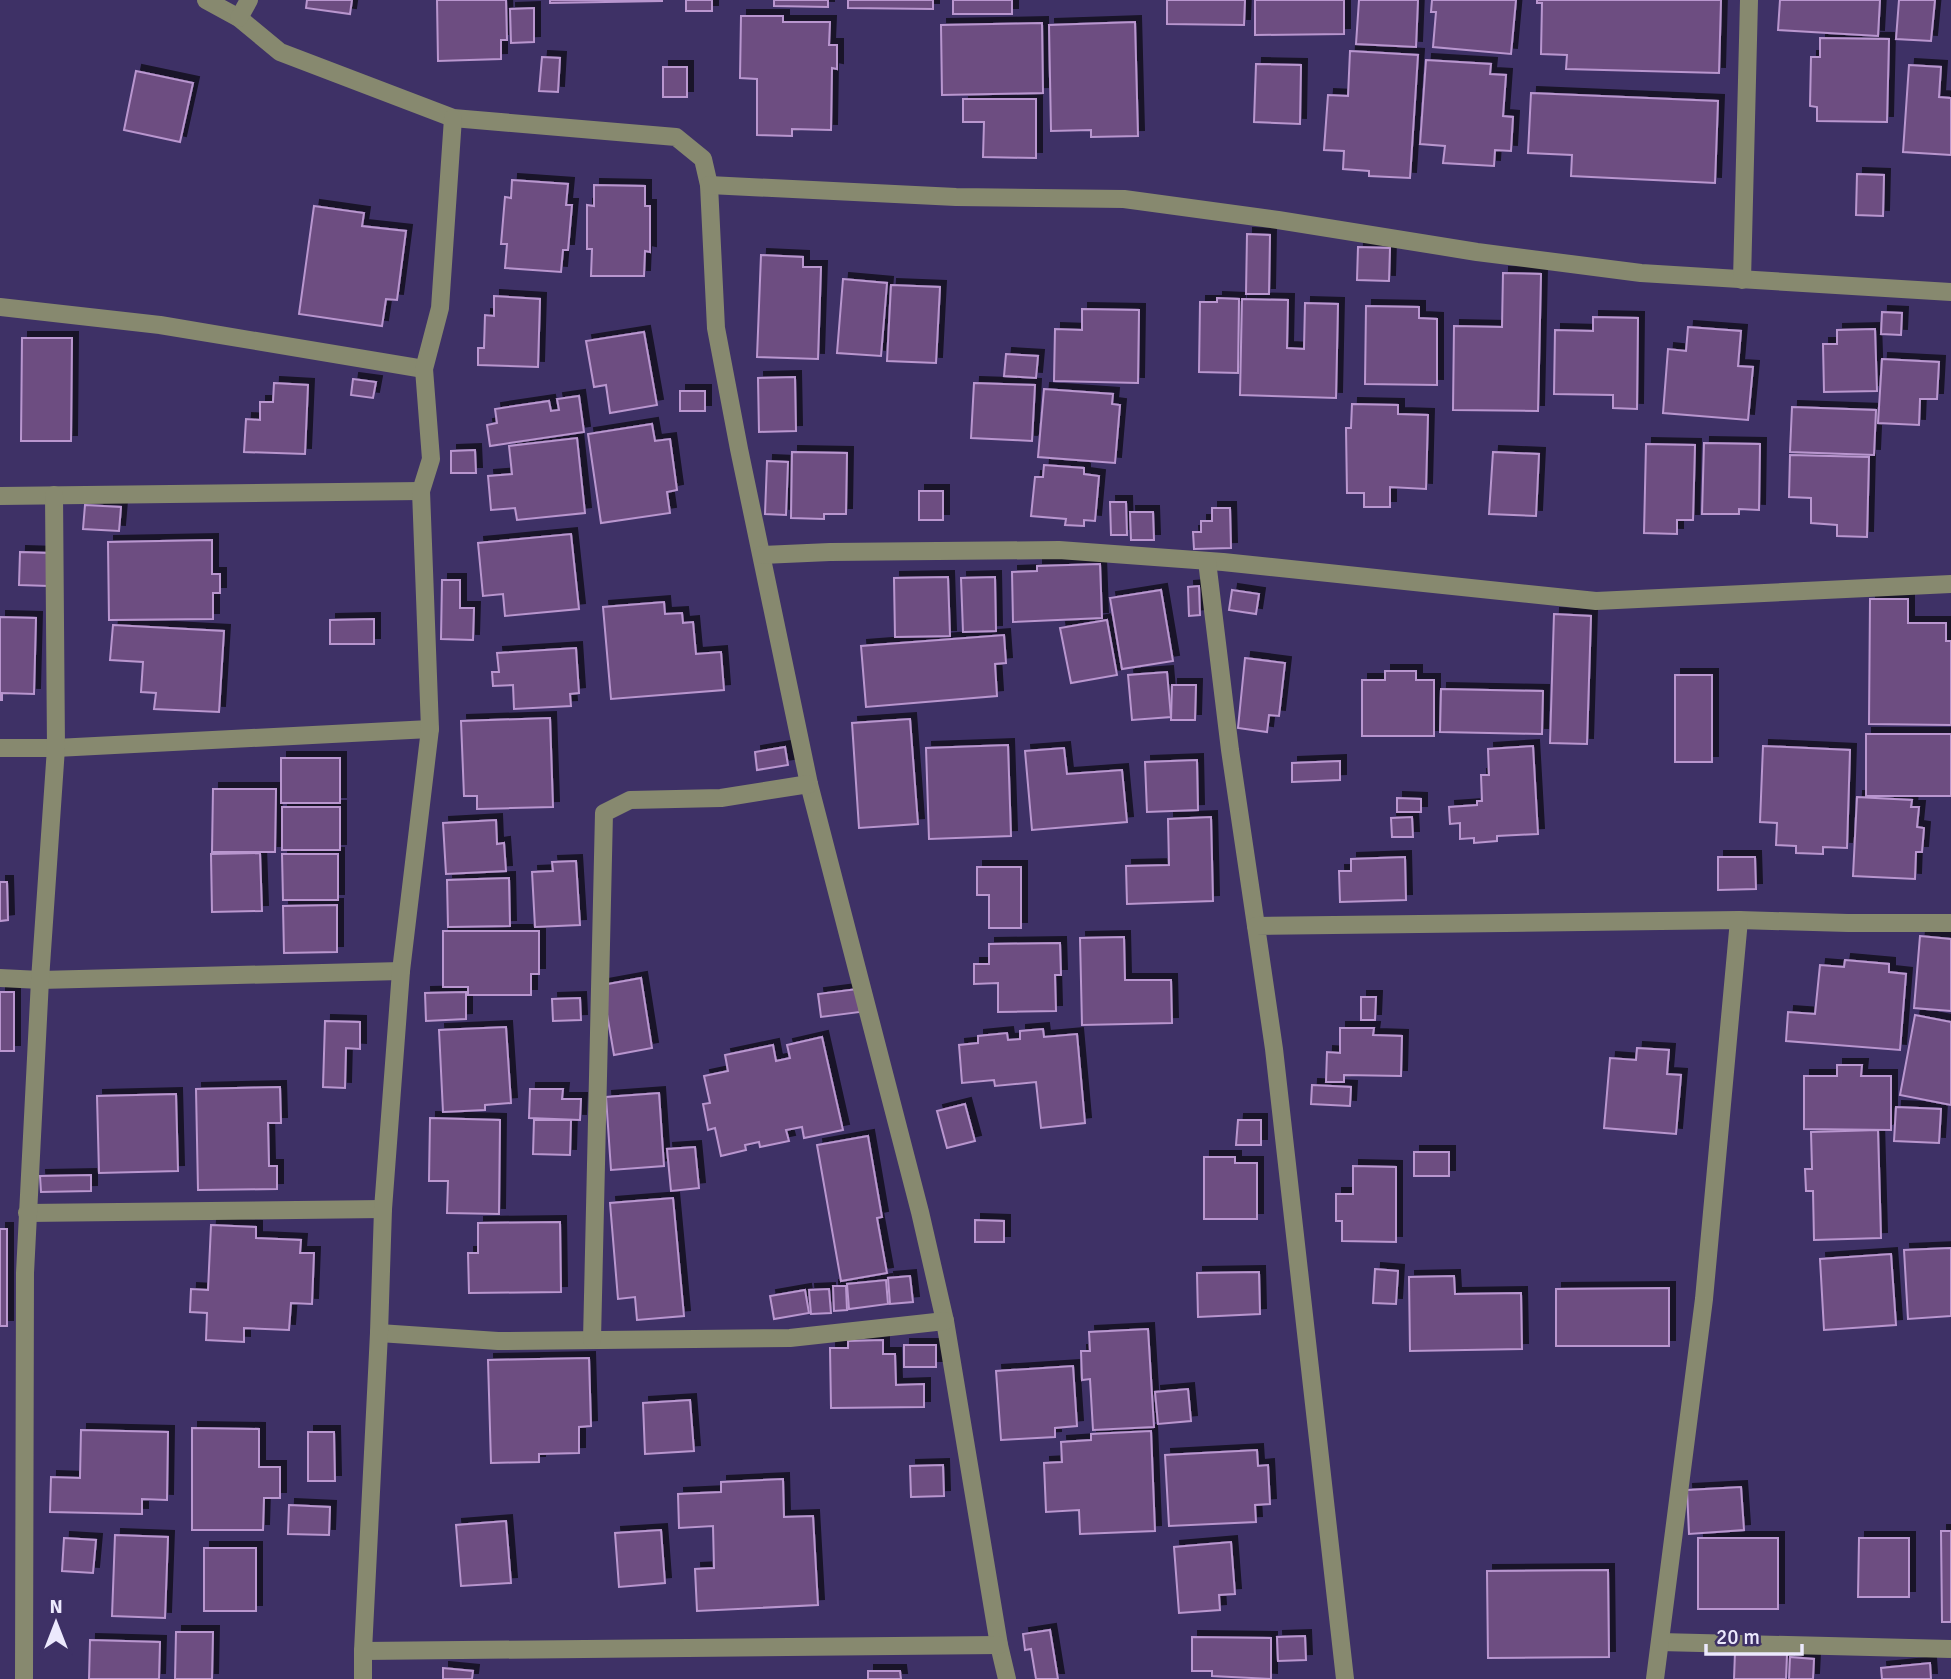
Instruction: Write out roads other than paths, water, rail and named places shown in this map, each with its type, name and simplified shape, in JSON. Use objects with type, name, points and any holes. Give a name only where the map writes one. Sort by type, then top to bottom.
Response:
[{"type":"street","points":[[206,0],[239,18],[280,52],[453,118],[676,137],[703,159],[709,185],[716,328],[739,449],[809,784],[920,1212],[945,1321],[1007,1679]]},
{"type":"street","points":[[239,18],[249,0]]},
{"type":"street","points":[[1742,280],[1749,0]]},
{"type":"street","points":[[363,1679],[383,1209],[401,971],[430,729],[421,491],[431,459],[424,369],[440,308],[453,118]]},
{"type":"street","points":[[709,185],[956,197],[1124,199],[1641,273],[1951,292]]},
{"type":"street","points":[[0,307],[160,325],[424,369]]},
{"type":"street","points":[[0,496],[421,491]]},
{"type":"street","points":[[24,1679],[24,1273],[56,748],[54,495]]},
{"type":"street","points":[[762,555],[1059,550],[1207,561],[1596,601],[1951,584]]},
{"type":"street","points":[[1207,561],[1230,750],[1274,1049],[1345,1679]]},
{"type":"street","points":[[0,748],[56,748],[430,729]]},
{"type":"street","points":[[592,1340],[604,813],[630,800],[721,797],[809,784]]},
{"type":"street","points":[[1256,926],[1739,920],[1951,923]]},
{"type":"street","points":[[1655,1679],[1704,1299],[1739,920]]},
{"type":"street","points":[[0,978],[40,980],[401,971]]},
{"type":"street","points":[[27,1213],[383,1209]]},
{"type":"street","points":[[379,1333],[498,1341],[790,1338],[945,1321]]},
{"type":"street","points":[[1660,1643],[1951,1649]]},
{"type":"street","points":[[363,1651],[999,1645]]}]
